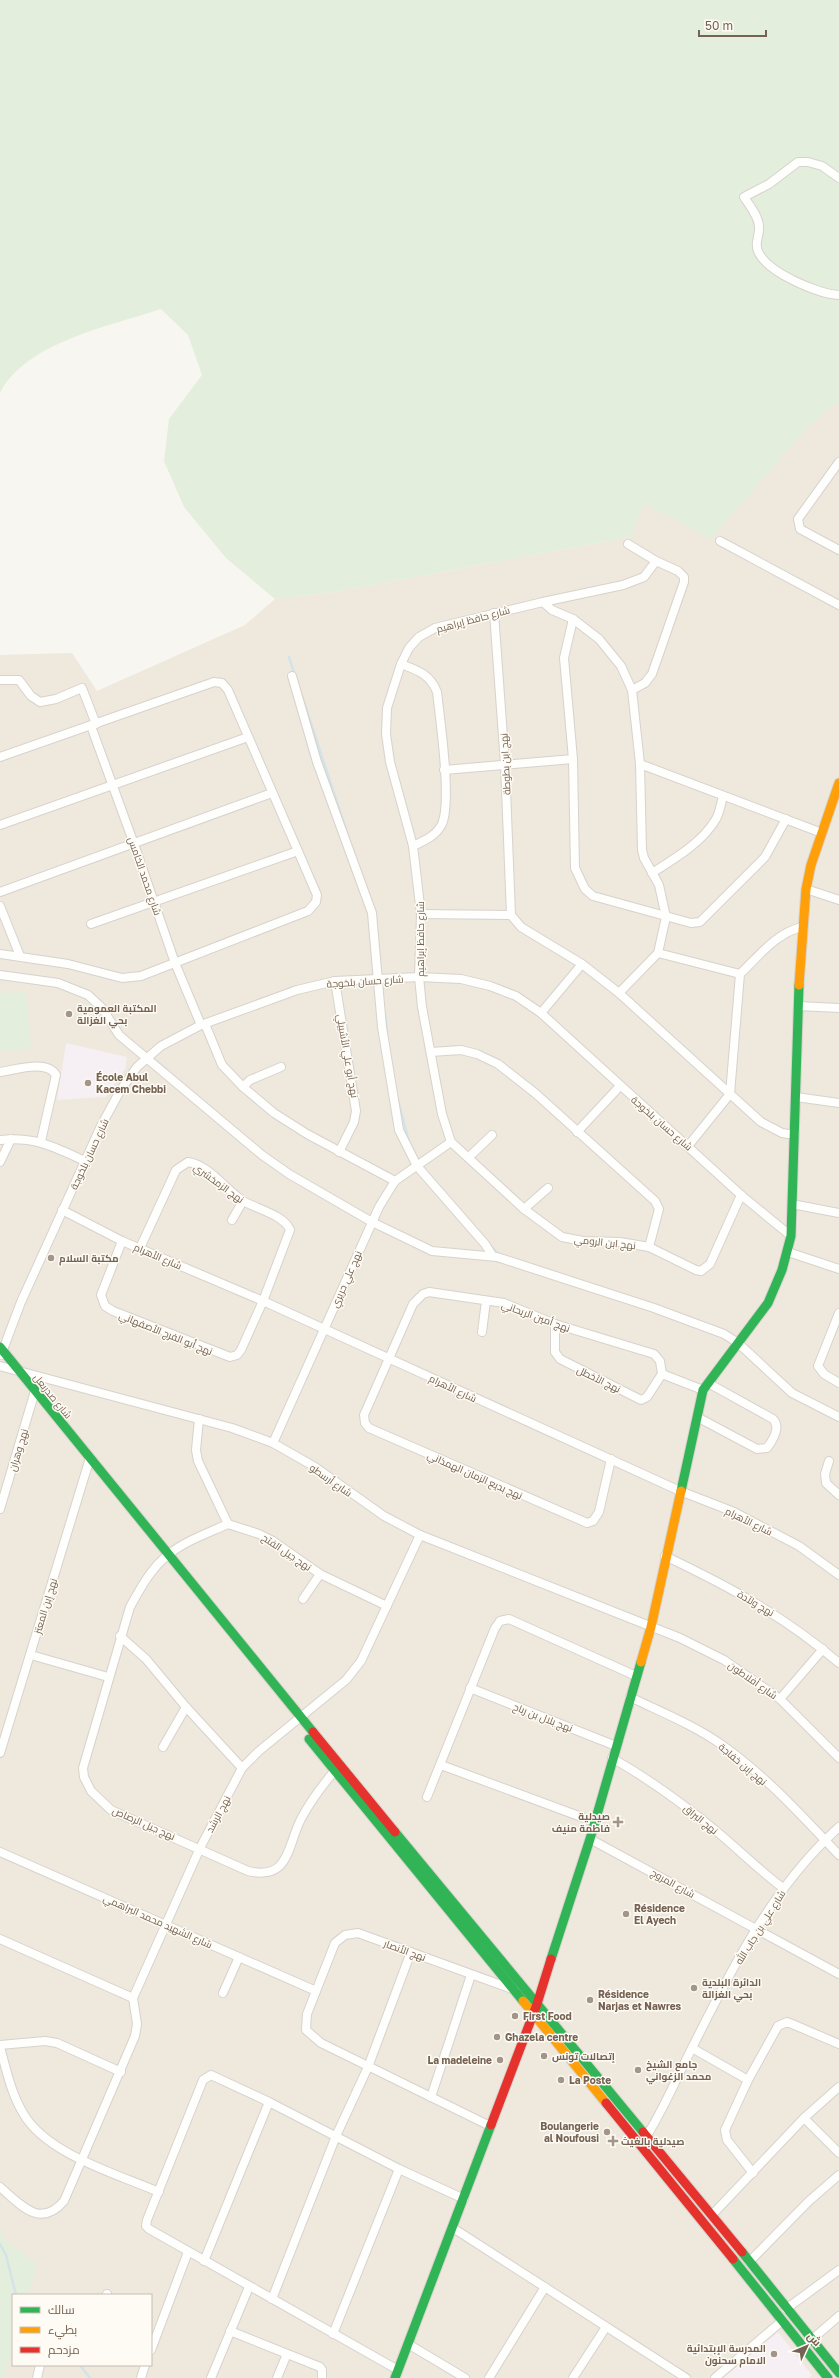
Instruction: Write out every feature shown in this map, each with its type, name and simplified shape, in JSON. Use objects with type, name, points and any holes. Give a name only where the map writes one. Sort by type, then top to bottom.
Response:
[{"type":"street","points":[[839,178],[822,166],[808,162],[798,162],[770,184],[744,197],[759,225],[757,250],[764,262],[776,272],[790,279],[831,295],[839,296]]},
{"type":"street","points":[[839,462],[798,519],[800,529],[839,550]]},
{"type":"street","points":[[720,541],[839,604]]},
{"type":"street","points":[[628,544],[656,561],[682,574],[684,587],[652,674],[645,683],[632,690]]},
{"type":"street","name":"شارع حافظ إبراهيم","points":[[451,1142],[442,1114],[422,1007],[419,977],[421,914],[413,846],[390,762],[386,734],[386,708],[401,664],[414,643],[435,628],[494,613],[624,584],[644,577],[656,561]]},
{"type":"street","points":[[543,602],[552,610],[573,619],[599,639],[621,666],[632,690],[640,764],[640,838],[644,858],[659,885],[666,917],[658,952],[619,993]]},
{"type":"street","name":"نهج ابن بطوطة","points":[[494,613],[505,764],[511,915]]},
{"type":"street","points":[[573,619],[564,658],[573,759],[575,868],[580,881],[593,896],[602,900],[691,924],[705,919],[766,858],[786,819]]},
{"type":"street","points":[[401,664],[424,673],[434,684],[437,692],[444,770],[444,814],[441,824],[428,840],[413,846]]},
{"type":"street","points":[[292,676],[317,762],[372,913],[382,1027],[398,1123],[403,1142],[417,1166],[485,1244],[492,1255]]},
{"type":"street","name":"شارع محمد الخامس","points":[[0,680],[19,680],[32,696],[40,702],[56,699],[82,688],[112,785],[175,963],[222,1065],[243,1087],[274,1113],[339,1152],[395,1181]]},
{"type":"street","points":[[0,757],[219,682],[228,690],[316,894],[313,907],[308,911],[141,976],[122,978],[92,969],[20,956],[0,954]]},
{"type":"street","points":[[0,825],[248,737]]},
{"type":"street","points":[[444,770],[573,759]]},
{"type":"street","points":[[640,764],[822,833]]},
{"type":"street","points":[[464,2199],[399,2169],[217,2076],[206,2077],[146,2226],[188,2252],[333,2334],[396,2374],[464,2199],[535,2008],[568,1901],[590,1839],[650,1627],[697,1417],[706,1387],[738,1343],[756,1322],[770,1299],[788,1252],[791,1236],[798,1006],[802,927],[806,889],[822,833],[839,784]]},
{"type":"street","points":[[0,892],[272,793]]},
{"type":"street","points":[[652,873],[679,855],[711,825],[717,816],[724,796]]},
{"type":"street","points":[[91,924],[298,851]]},
{"type":"street","points":[[806,889],[839,900]]},
{"type":"street","points":[[0,906],[20,956]]},
{"type":"street","points":[[421,914],[511,915],[529,932],[582,964],[619,993],[769,1128],[782,1133],[795,1135]]},
{"type":"street","points":[[688,1146],[730,1094],[740,974],[780,936],[786,932],[802,927]]},
{"type":"street","points":[[658,952],[740,974]]},
{"type":"street","points":[[541,1013],[582,964]]},
{"type":"street","points":[[0,974],[58,983],[88,994],[102,1008],[119,1035],[262,1155],[289,1174],[372,1222],[432,1250],[492,1255],[701,1325],[738,1343],[792,1393],[839,1417]]},
{"type":"street","name":"شارع حسان بلخوجة","points":[[1,1352],[62,1210],[85,1161],[120,1091],[146,1057],[161,1046],[203,1025],[297,990],[335,981],[419,977],[461,979],[490,986],[516,996],[541,1013],[742,1195],[791,1236]]},
{"type":"street","name":"نهج أبو علي الأشبيلي","points":[[335,981],[356,1111],[354,1122],[339,1152]]},
{"type":"street","points":[[798,1006],[839,1008]]},
{"type":"street","points":[[431,1052],[461,1050],[477,1054],[498,1064],[517,1078],[658,1205],[649,1247]]},
{"type":"street","points":[[0,1072],[43,1066],[49,1067],[56,1075],[41,1141]]},
{"type":"street","points":[[243,1087],[250,1080],[281,1067]]},
{"type":"street","points":[[577,1132],[620,1086]]},
{"type":"street","points":[[796,1096],[839,1103]]},
{"type":"street","points":[[469,1157],[492,1135]]},
{"type":"street","points":[[0,1162],[11,1138]]},
{"type":"street","points":[[0,1140],[20,1138],[41,1141],[85,1161]]},
{"type":"street","name":"نهج علي حريري","points":[[273,1443],[372,1222],[395,1181],[451,1142]]},
{"type":"street","name":"نهج ابن الرومي","points":[[451,1142],[524,1209],[562,1236],[583,1241],[620,1242],[649,1247],[696,1270],[706,1268],[710,1264],[742,1195]]},
{"type":"street","name":"نهج الزمخشري","points":[[140,1248],[176,1170],[184,1163],[188,1162],[198,1165],[243,1201],[284,1222],[290,1230],[263,1302]]},
{"type":"street","points":[[524,1209],[548,1188]]},
{"type":"street","points":[[232,1220],[243,1201]]},
{"type":"street","points":[[792,1204],[839,1213]]},
{"type":"street","name":"شارع الأهرام","points":[[62,1210],[122,1241],[389,1358],[680,1491],[734,1512],[799,1546],[839,1575]]},
{"type":"street","name":"نهج أبو الفرج الأصفهاني","points":[[122,1241],[101,1295],[105,1306],[113,1311],[230,1357],[237,1355],[241,1350],[263,1302]]},
{"type":"street","points":[[788,1252],[839,1269]]},
{"type":"street","name":"نهج أمين الريحاني","points":[[389,1358],[413,1304],[423,1294],[428,1292],[504,1304],[555,1324],[654,1354],[660,1361],[662,1374]]},
{"type":"street","points":[[482,1332],[486,1301]]},
{"type":"street","points":[[839,1313],[837,1328],[820,1357],[818,1366],[824,1374],[839,1383]]},
{"type":"street","name":"نهج الأخطل","points":[[555,1324],[555,1352],[560,1359],[641,1400],[647,1397],[662,1374]]},
{"type":"street","name":"شارع صدربعل","points":[[1,1352],[337,1768]]},
{"type":"street","name":"نهج بديع الزمان الهمذاني","points":[[389,1358],[364,1415],[365,1423],[369,1428],[586,1523],[593,1521],[599,1512],[611,1460]]},
{"type":"street","name":"شارع أرسطو","points":[[0,1366],[232,1428],[273,1443],[315,1467],[384,1516],[420,1534],[650,1627]]},
{"type":"street","points":[[662,1374],[706,1387],[773,1419],[776,1422],[777,1429],[767,1448],[757,1449],[697,1417]]},
{"type":"street","name":"نهج وهران","points":[[0,1510],[34,1394]]},
{"type":"street","points":[[167,1556],[228,1524],[198,1461],[196,1450],[199,1419]]},
{"type":"street","name":"نهج إبن المعتز","points":[[0,1753],[89,1461]]},
{"type":"street","points":[[829,1461],[825,1474],[826,1483],[839,1495]]},
{"type":"street","name":"نهج جبل الفتح","points":[[228,1524],[259,1534],[273,1541],[320,1574],[387,1606]]},
{"type":"street","name":"نهج الرشد","points":[[133,1998],[165,1923],[200,1848],[242,1768],[259,1751],[346,1680],[368,1647],[420,1534]]},
{"type":"street","name":"نهج جبل الرصاص","points":[[167,1556],[143,1584],[130,1607],[120,1636],[84,1762],[84,1777],[91,1791],[111,1810],[200,1848],[248,1871],[262,1875],[273,1870],[288,1854],[300,1821],[312,1799],[337,1768]]},
{"type":"street","name":"نهج ولاّدة","points":[[665,1556],[730,1587],[782,1618],[839,1663]]},
{"type":"street","points":[[303,1600],[320,1574]]},
{"type":"street","points":[[427,1797],[441,1765],[470,1688],[495,1628],[500,1621],[509,1619],[636,1676]]},
{"type":"street","name":"شارع أفلاطون","points":[[650,1627],[680,1638],[724,1660],[780,1699],[839,1758]]},
{"type":"street","points":[[120,1636],[146,1659],[186,1707],[242,1768]]},
{"type":"street","points":[[780,1699],[823,1649]]},
{"type":"street","points":[[31,1654],[108,1678]]},
{"type":"street","name":"نهج بلال بن رباح","points":[[470,1688],[616,1746]]},
{"type":"street","name":"نهج إبن خفاجة","points":[[630,1697],[684,1722],[722,1745],[763,1779],[839,1855]]},
{"type":"street","points":[[164,1747],[186,1707]]},
{"type":"street","name":"نهج البراق","points":[[612,1758],[647,1778],[678,1800],[756,1867],[783,1888]]},
{"type":"street","points":[[441,1765],[595,1822]]},
{"type":"street","points":[[337,1768],[515,1990],[535,2008],[644,2141],[782,2321],[828,2378]]},
{"type":"street","points":[[337,1768],[525,1990],[535,2008]]},
{"type":"street","name":"شارع علي بن جاب الله","points":[[644,2141],[756,1929],[783,1888],[824,1840],[839,1827]]},
{"type":"street","name":"شارع المروج","points":[[590,1839],[839,1974]]},
{"type":"street","name":"شارع الشهيد محمد البراهمي","points":[[0,1852],[165,1923],[316,1991]]},
{"type":"street","name":"نهج الأنصار","points":[[368,2067],[320,2043],[306,2030],[307,2014],[335,1943],[345,1935],[358,1934],[515,1990],[525,1990]]},
{"type":"street","points":[[0,1939],[133,1998],[136,2012],[136,2030],[121,2072],[64,2201],[59,2207],[48,2213],[35,2214],[27,2210],[0,2187]]},
{"type":"street","points":[[272,2299],[336,2136],[368,2067],[411,1952]]},
{"type":"street","points":[[223,1993],[239,1957]]},
{"type":"street","points":[[431,2097],[471,1975]]},
{"type":"street","points":[[754,2173],[724,2134],[726,2124],[748,2080],[778,2026],[782,2023],[792,2024],[838,2041]]},
{"type":"street","points":[[121,2072],[57,2043],[45,2041],[0,2046],[14,2096],[23,2114],[42,2136],[83,2160],[159,2192]]},
{"type":"street","points":[[692,2048],[748,2080]]},
{"type":"street","points":[[368,2067],[490,2126]]},
{"type":"street","points":[[712,2215],[754,2173],[804,2118],[839,2087]]},
{"type":"street","points":[[204,2261],[269,2102]]},
{"type":"street","points":[[804,2118],[839,2153]]},
{"type":"street","points":[[644,2141],[712,2215],[786,2309],[839,2373]]},
{"type":"street","points":[[333,2334],[399,2169]]},
{"type":"street","points":[[749,2262],[809,2201],[839,2175]]},
{"type":"street","points":[[452,2228],[686,2378]]},
{"type":"street","points":[[153,2341],[188,2252]]},
{"type":"street","points":[[786,2309],[839,2270]]},
{"type":"street","points":[[211,2378],[249,2287]]},
{"type":"street","points":[[489,2378],[544,2287]]},
{"type":"street","points":[[803,2347],[839,2316]]},
{"type":"street","points":[[715,2378],[782,2321]]},
{"type":"street","points":[[574,2378],[606,2327]]},
{"type":"street","points":[[230,2331],[320,2367],[322,2370],[322,2378]]},
{"type":"street","points":[[408,2344],[465,2378]]},
{"type":"street","points":[[277,2378],[287,2354]]},
{"type":"street","points":[[37,2378],[40,2366]]},
{"type":"street","points":[[140,2378],[145,2366]]},
{"type":"shaded area","points":[[839,401],[839,2378],[0,2378],[0,655],[72,653],[97,691],[245,625],[275,599],[334,592],[631,537],[644,504],[807,428]]},
{"type":"shaded area","name":"École Abul Kacem Chebbi","points":[[66,1043],[127,1057],[125,1069],[106,1097],[57,1100]]},
{"type":"shaded area","name":"المدرسة الإبتدائية الامام سحنون","points":[[778,2332],[812,2375],[809,2378],[723,2378]]},
{"type":"green space","points":[[0,0],[839,0],[839,401],[807,428],[711,539],[644,504],[631,537],[334,592],[275,599],[226,558],[184,507],[164,461],[169,419],[202,375],[188,335],[161,309],[71,338],[49,348],[29,361],[12,375],[0,393]]},
{"type":"green space","points":[[26,992],[31,1049],[0,1051],[0,993]]},
{"type":"green space","points":[[0,2230],[8,2242],[37,2264],[28,2294],[12,2294],[12,2349],[4,2378],[0,2378]]},
{"type":"waterway","points":[[289,657],[295,676]]},
{"type":"waterway","points":[[302,696],[349,839]]},
{"type":"waterway","points":[[385,1014],[387,1031]]},
{"type":"waterway","points":[[155,1060],[167,1070]]},
{"type":"waterway","points":[[398,1100],[409,1142]]},
{"type":"waterway","points":[[491,1246],[498,1254]]},
{"type":"waterway","points":[[0,2244],[6,2255],[16,2294]]},
{"type":"waterway","points":[[81,2366],[90,2378]]},
{"type":"traffic: fast","points":[[681,1491],[703,1390],[768,1303],[782,1270],[791,1236],[799,985]]},
{"type":"traffic: fast","points":[[0,1347],[313,1732]]},
{"type":"traffic: fast","points":[[551,1959],[590,1839],[641,1662]]},
{"type":"traffic: fast","points":[[309,1739],[523,2001]]},
{"type":"traffic: fast","points":[[395,1832],[643,2132]]},
{"type":"traffic: fast","points":[[395,2378],[491,2125]]},
{"type":"traffic: fast","points":[[742,2252],[839,2373]]},
{"type":"traffic: fast","points":[[733,2259],[828,2378]]},
{"type":"traffic: slow","points":[[799,985],[806,889],[811,865],[839,783]]},
{"type":"traffic: slow","points":[[641,1662],[651,1627],[681,1491]]},
{"type":"traffic: slow","points":[[523,2001],[606,2103]]},
{"type":"traffic: jam","points":[[313,1732],[395,1832]]},
{"type":"traffic: jam","points":[[491,2125],[537,2004],[551,1959]]},
{"type":"traffic: jam","points":[[606,2103],[733,2259]]},
{"type":"traffic: jam","points":[[643,2132],[742,2252]]},
{"type":"place","name":"المكتبة العمومية بحي الغزالة","points":[[69,1014]]},
{"type":"place","name":"École Abul Kacem Chebbi","points":[[88,1083]]},
{"type":"place","name":"مكتبة السلام","points":[[51,1258]]},
{"type":"place","name":"صيدلية فاطمة منيف","points":[[618,1822]]},
{"type":"place","name":"Résidence El Ayech","points":[[626,1914]]},
{"type":"place","name":"الدائرة البلدية بحي الغزالة","points":[[694,1988]]},
{"type":"place","name":"Résidence Narjas et Nawres","points":[[590,2000]]},
{"type":"place","name":"First Food","points":[[515,2016]]},
{"type":"place","name":"Ghazela centre","points":[[497,2037]]},
{"type":"place","name":"إتصالات تونس","points":[[544,2056]]},
{"type":"place","name":"La madeleine","points":[[500,2060]]},
{"type":"place","name":"جامع الشيخ محمد الزغواني","points":[[638,2070]]},
{"type":"place","name":"La Poste","points":[[561,2080]]},
{"type":"place","name":"Boulangerie al Noufousi","points":[[607,2132]]},
{"type":"place","name":"صيدلية بالغيث","points":[[613,2141]]},
{"type":"place","name":"المدرسة الإبتدائية الامام سحنون","points":[[774,2354]]}]
